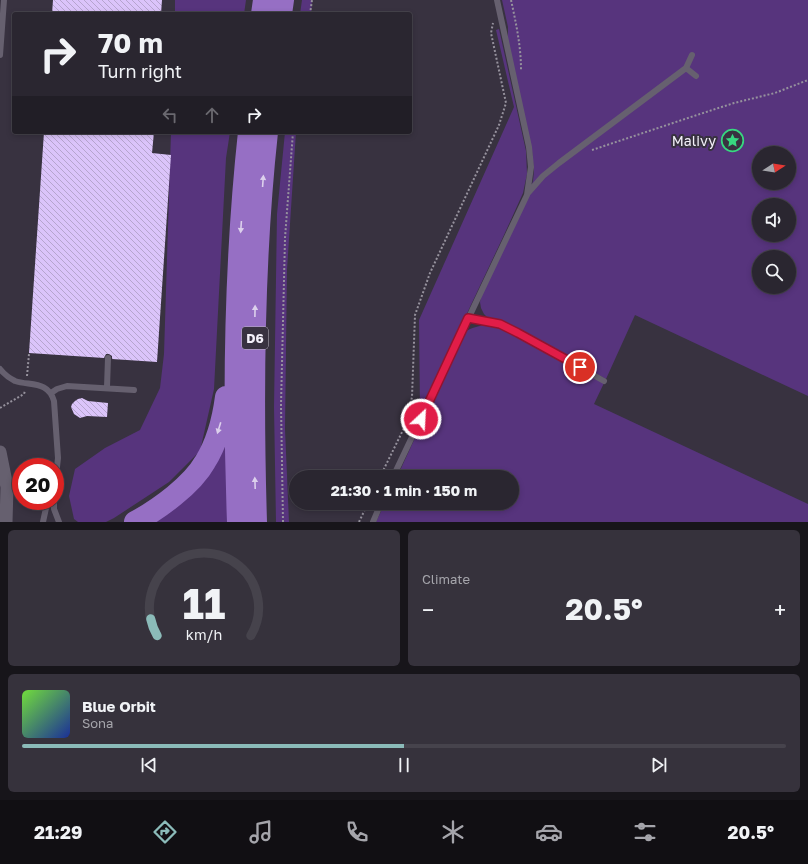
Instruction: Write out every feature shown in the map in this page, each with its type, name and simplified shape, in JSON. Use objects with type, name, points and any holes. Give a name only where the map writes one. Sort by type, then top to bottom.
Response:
[{"type":"highway","points":[[262,12],[264,0]]},
{"type":"highway","points":[[281,12],[283,0]]},
{"type":"highway","name":"D6","points":[[238,522],[236,459],[236,335],[249,134]]},
{"type":"highway","name":"D6","points":[[256,522],[254,466],[255,308],[267,134]]},
{"type":"highway","points":[[135,522],[168,500],[188,483],[205,463],[215,444],[224,415],[236,335]]},
{"type":"street","points":[[0,452],[6,487],[6,522]]},
{"type":"lane","points":[[0,55],[4,0]]},
{"type":"lane","points":[[497,2],[528,147],[530,166],[527,194]]},
{"type":"lane","points":[[396,470],[527,194],[543,176],[554,167],[686,68],[692,55]]},
{"type":"lane","points":[[686,68],[696,76]]},
{"type":"lane","points":[[468,318],[500,324],[604,380]]},
{"type":"lane","points":[[107,387],[108,358]]},
{"type":"lane","points":[[0,369],[6,376],[14,380],[26,384],[39,385],[51,393],[54,401],[58,458]]},
{"type":"lane","points":[[51,393],[57,389],[67,386],[107,387],[134,390]]},
{"type":"lane","points":[[43,522],[46,510]]},
{"type":"lane","points":[[54,510],[59,522]]},
{"type":"lane","points":[[373,522],[378,510]]},
{"type":"path","points":[[310,12],[312,0]]},
{"type":"path","points":[[511,0],[522,57],[522,70]]},
{"type":"path","points":[[383,470],[406,424],[412,397],[415,315],[430,273],[499,125],[506,104],[491,33],[497,2]]},
{"type":"path","points":[[590,150],[734,103],[775,93],[808,80]]},
{"type":"path","points":[[283,522],[281,405],[284,238],[293,134]]},
{"type":"path","points":[[27,378],[29,354]]},
{"type":"path","points":[[0,408],[24,394],[25,388]]},
{"type":"path","points":[[359,522],[365,510]]},
{"type":"shaded area","points":[[175,0],[246,0],[244,12],[175,12]]},
{"type":"shaded area","points":[[302,0],[312,0],[311,12],[300,12]]},
{"type":"shaded area","points":[[502,0],[808,0],[808,396],[635,315],[606,379],[499,320],[488,318],[484,314],[480,302],[481,296],[527,200],[533,181],[534,171],[532,151],[508,44],[508,27]]},
{"type":"shaded area","points":[[499,29],[526,151],[527,174],[523,193],[423,411],[420,410],[419,320],[514,107],[496,30]]},
{"type":"shaded area","points":[[171,134],[230,134],[226,158],[214,389],[200,451],[169,482],[114,518],[106,522],[78,522],[74,519],[69,496],[75,469],[105,448],[140,430],[160,388],[164,354]]},
{"type":"shaded area","points":[[285,134],[296,134],[287,270],[285,429],[289,522],[276,522],[274,407],[277,214]]},
{"type":"shaded area","points":[[483,325],[492,326],[514,334],[604,383],[594,404],[808,504],[808,522],[376,522],[382,510],[519,510],[519,470],[400,470],[463,334],[470,329]]},
{"type":"shaded area","points":[[225,441],[230,522],[155,522]]},
{"type":"building","points":[[53,0],[162,0],[161,12],[52,12]]},
{"type":"building","points":[[44,134],[154,134],[152,153],[171,155],[157,362],[112,359],[112,356],[109,354],[106,354],[104,358],[29,353]]},
{"type":"building","points":[[82,398],[88,401],[108,403],[107,417],[87,416],[80,418],[74,414],[71,407],[72,404],[78,399]]},
{"type":"place","name":"Malivy","points":[[732,141]]},
{"type":"route","points":[[421,419],[468,318],[500,324],[580,367]]}]
